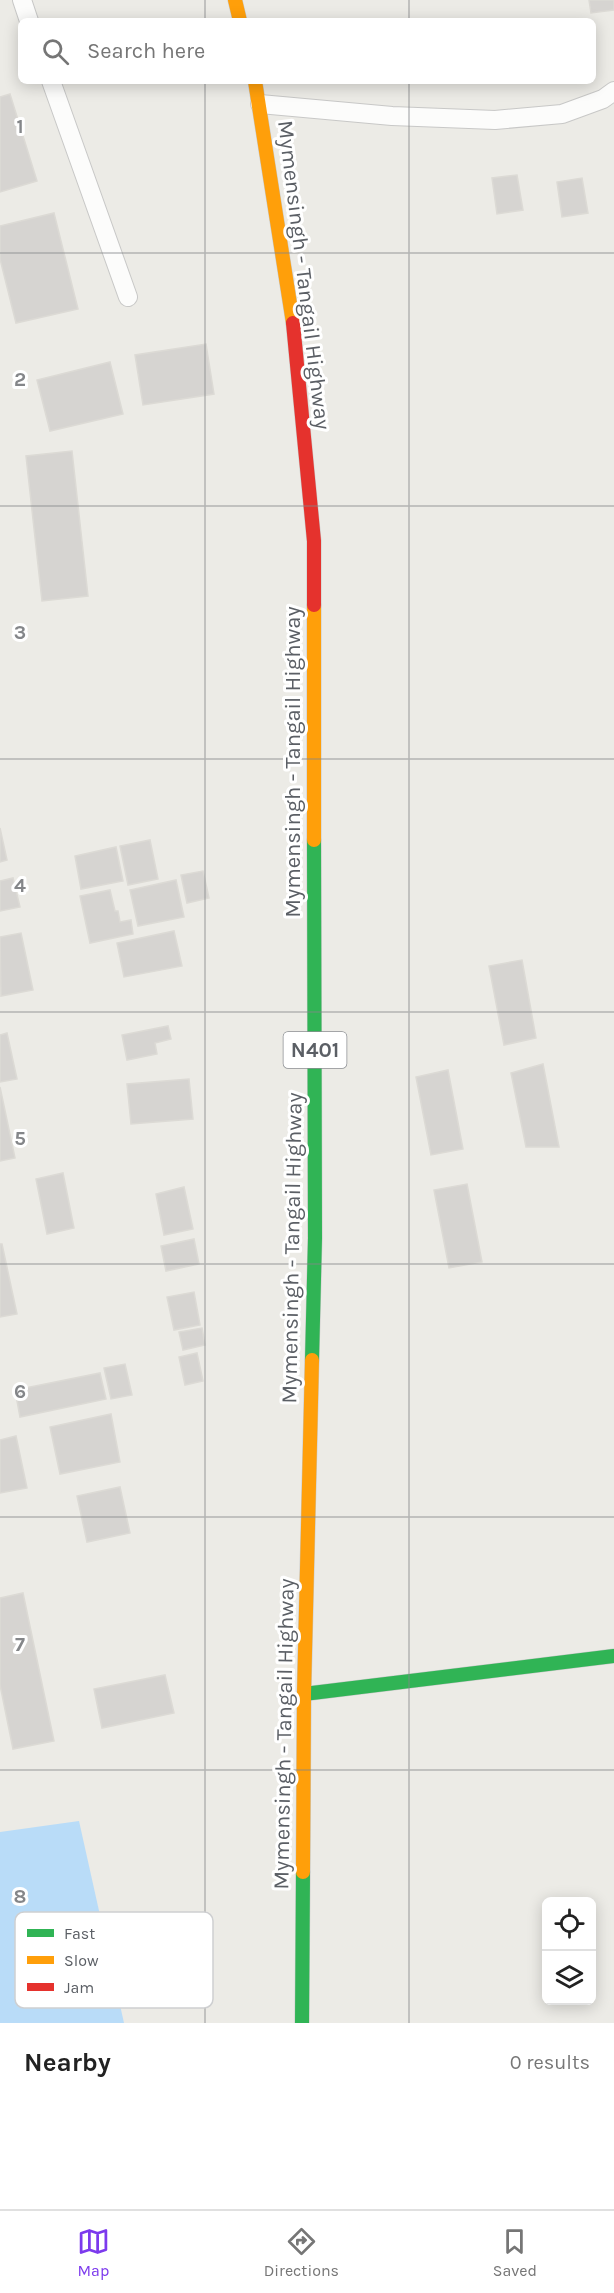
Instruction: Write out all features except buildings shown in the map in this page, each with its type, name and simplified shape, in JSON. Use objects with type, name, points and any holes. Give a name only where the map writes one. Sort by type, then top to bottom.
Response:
[{"type":"main road","points":[[234,0],[239,18]]},
{"type":"main road","name":"Mymensingh - Tangail Highway","points":[[256,84],[296,346],[314,541],[315,1238],[304,1694],[302,2023]]},
{"type":"main road","points":[[304,1694],[614,1656]]},
{"type":"lane","points":[[22,0],[28,18]]},
{"type":"lane","points":[[52,84],[128,297]]},
{"type":"lane","points":[[260,104],[392,116],[495,120],[562,114],[603,99],[614,91]]},
{"type":"water","points":[[79,1821],[99,1912],[15,1912],[15,2008],[121,2008],[124,2023],[0,2023],[0,1832]]},
{"type":"traffic: fast","points":[[312,1360],[315,1238],[314,840]]},
{"type":"traffic: fast","points":[[304,1694],[614,1656]]},
{"type":"traffic: fast","points":[[302,2023],[303,1872]]},
{"type":"traffic: slow","points":[[235,0],[239,18]]},
{"type":"traffic: slow","points":[[255,84],[293,323]]},
{"type":"traffic: slow","points":[[314,605],[314,840]]},
{"type":"traffic: slow","points":[[303,1872],[304,1694],[312,1360]]},
{"type":"traffic: jam","points":[[293,323],[314,541],[314,605]]}]
